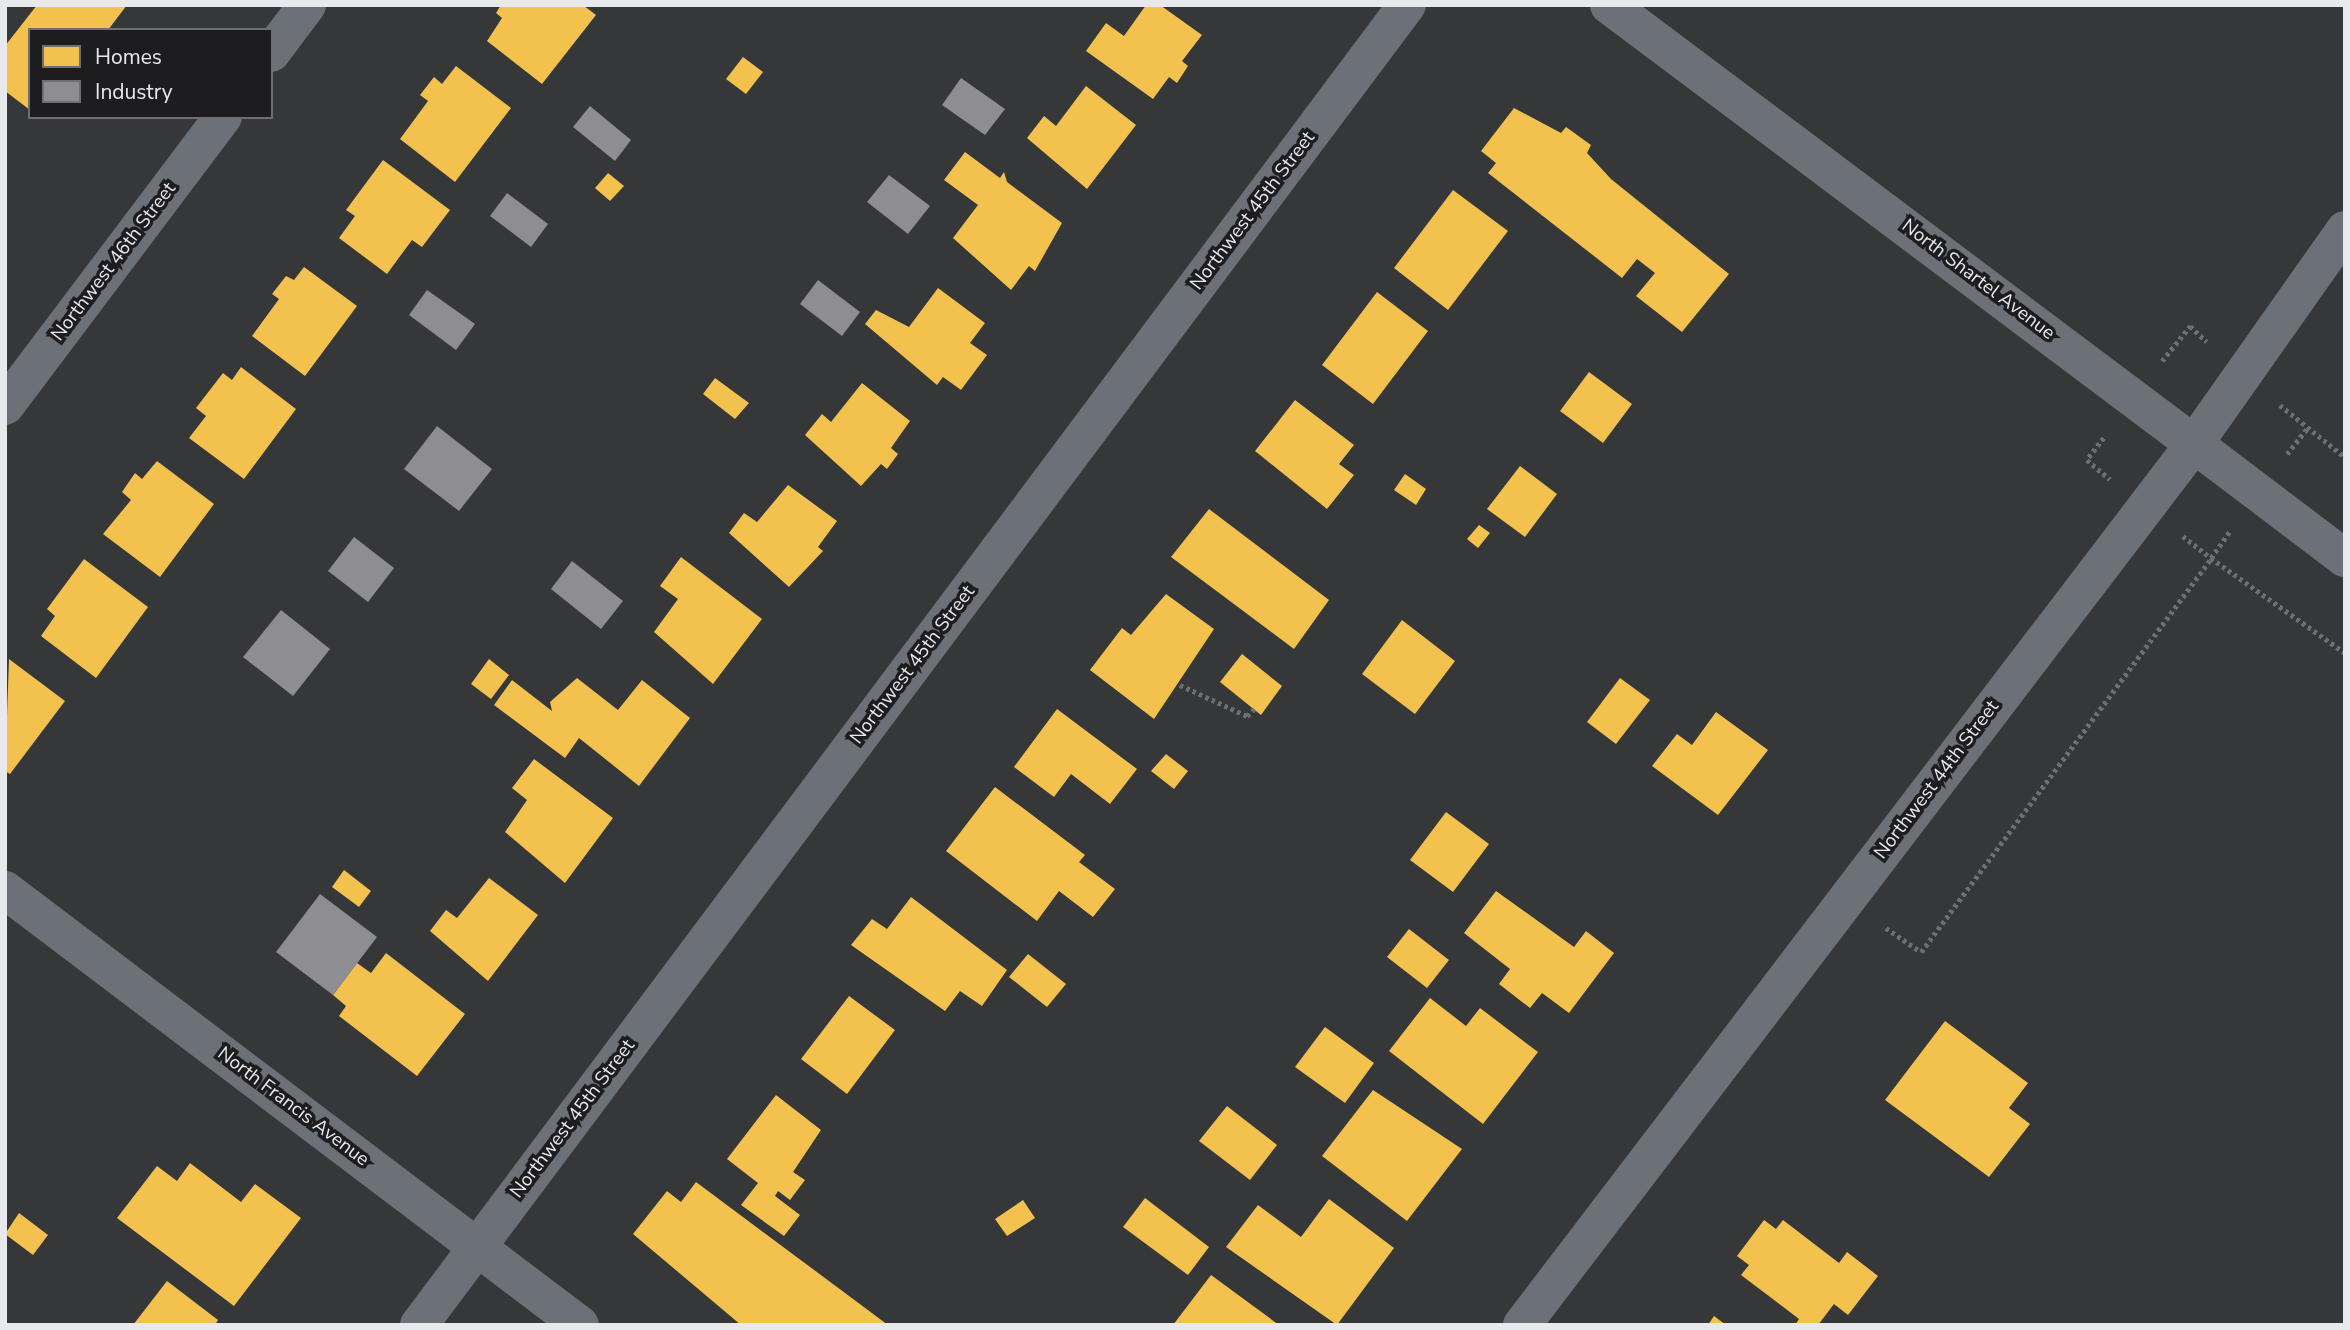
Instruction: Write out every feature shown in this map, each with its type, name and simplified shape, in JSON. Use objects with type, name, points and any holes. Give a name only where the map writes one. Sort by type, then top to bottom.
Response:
[{"type":"street","points":[[273,50],[307,5]]},
{"type":"street","name":"Northwest 45th Street","points":[[419,1325],[1407,5]]},
{"type":"street","name":"North Shartel Avenue","points":[[1609,5],[2345,558]]},
{"type":"street","name":"Northwest 46th Street","points":[[5,406],[221,119]]},
{"type":"street","name":"Northwest 44th Street","points":[[1522,1325],[2194,444],[2345,230]]},
{"type":"street","name":"North Francis Avenue","points":[[5,890],[580,1325]]},
{"type":"path","points":[[2308,427],[2345,457]]},
{"type":"path","points":[[1846,900],[1921,952],[2211,558],[2345,653]]},
{"type":"path","points":[[1180,685],[1247,716],[1254,709]]},
{"type":"building: Homes","points":[[37,5],[127,5],[110,28],[28,28],[28,108],[5,91],[5,46]]},
{"type":"building: Homes","points":[[501,5],[583,5],[596,15],[542,84],[487,41],[502,18],[496,13]]},
{"type":"building: Homes","points":[[1146,5],[1160,5],[1202,35],[1182,61],[1188,66],[1177,83],[1169,77],[1153,99],[1086,51],[1106,23],[1124,36]]},
{"type":"building: Homes","points":[[743,57],[763,72],[746,94],[726,79]]},
{"type":"building: Homes","points":[[456,66],[511,108],[455,182],[400,139],[428,101],[420,95],[434,77],[442,84]]},
{"type":"building: Homes","points":[[1086,86],[1136,125],[1087,189],[1027,138],[1044,116],[1056,126]]},
{"type":"building: Homes","points":[[1514,108],[1561,133],[1566,127],[1591,145],[1587,153],[1611,179],[1729,274],[1682,332],[1636,296],[1655,273],[1637,259],[1622,278],[1488,173],[1496,163],[1481,151]]},
{"type":"building: Homes","points":[[965,152],[1000,178],[1004,172],[1007,182],[1062,223],[1035,271],[1029,266],[1011,290],[953,238],[978,205],[944,180]]},
{"type":"building: Homes","points":[[383,160],[450,210],[422,247],[412,240],[387,274],[339,238],[355,216],[346,210]]},
{"type":"building: Homes","points":[[608,173],[624,186],[610,201],[595,188]]},
{"type":"building: Homes","points":[[1453,190],[1508,231],[1448,310],[1394,268]]},
{"type":"building: Homes","points":[[304,267],[357,306],[305,376],[252,336],[279,299],[272,294],[286,276],[294,280]]},
{"type":"building: Homes","points":[[938,288],[985,323],[970,343],[987,355],[961,390],[943,377],[937,385],[865,324],[876,310],[909,327]]},
{"type":"building: Homes","points":[[1377,292],[1428,331],[1373,404],[1322,365]]},
{"type":"building: Homes","points":[[241,367],[296,409],[244,479],[189,438],[206,416],[196,408],[223,373],[232,380]]},
{"type":"building: Homes","points":[[1589,372],[1632,404],[1603,443],[1560,411]]},
{"type":"building: Homes","points":[[715,378],[749,403],[735,419],[703,394]]},
{"type":"building: Homes","points":[[862,383],[910,421],[891,448],[898,454],[887,469],[881,464],[861,486],[805,435],[822,414],[831,422]]},
{"type":"building: Homes","points":[[1295,400],[1354,445],[1339,464],[1354,475],[1327,509],[1255,451]]},
{"type":"building: Homes","points":[[157,461],[214,504],[160,577],[103,534],[131,500],[122,492],[135,473],[142,479]]},
{"type":"building: Homes","points":[[1520,466],[1557,494],[1525,537],[1487,509]]},
{"type":"building: Homes","points":[[1405,474],[1426,489],[1416,505],[1394,490]]},
{"type":"building: Homes","points":[[788,485],[837,521],[818,547],[823,551],[789,587],[729,533],[744,513],[757,522]]},
{"type":"building: Homes","points":[[1209,509],[1329,600],[1294,649],[1171,557]]},
{"type":"building: Homes","points":[[1479,525],[1490,533],[1478,548],[1467,539]]},
{"type":"building: Homes","points":[[681,557],[762,619],[713,684],[654,632],[678,599],[660,586]]},
{"type":"building: Homes","points":[[84,559],[148,607],[96,678],[41,636],[55,616],[47,609]]},
{"type":"building: Homes","points":[[1166,594],[1214,629],[1154,719],[1090,670],[1122,628],[1131,635]]},
{"type":"building: Homes","points":[[1402,620],[1455,661],[1415,714],[1362,674]]},
{"type":"building: Homes","points":[[1242,654],[1282,686],[1261,715],[1220,682]]},
{"type":"building: Homes","points":[[9,659],[65,701],[10,774],[5,771]]},
{"type":"building: Homes","points":[[489,659],[509,675],[491,699],[471,684]]},
{"type":"building: Homes","points":[[577,678],[618,710],[642,680],[690,718],[639,786],[579,738],[565,758],[494,705],[512,680],[552,711],[550,702]]},
{"type":"building: Homes","points":[[1620,678],[1650,700],[1616,744],[1587,722]]},
{"type":"building: Homes","points":[[1057,709],[1137,769],[1110,804],[1071,774],[1054,797],[1014,767]]},
{"type":"building: Homes","points":[[1716,712],[1768,750],[1718,815],[1652,766],[1677,734],[1692,745]]},
{"type":"building: Homes","points":[[1166,754],[1188,771],[1174,789],[1151,771]]},
{"type":"building: Homes","points":[[534,759],[613,818],[565,883],[505,832],[527,800],[512,788]]},
{"type":"building: Homes","points":[[995,787],[1085,855],[1079,862],[1115,889],[1093,917],[1059,891],[1037,921],[946,851]]},
{"type":"building: Homes","points":[[1446,812],[1489,844],[1453,892],[1410,860]]},
{"type":"building: Homes","points":[[344,870],[371,891],[359,907],[332,887]]},
{"type":"building: Homes","points":[[489,878],[538,915],[488,981],[430,931],[446,910],[457,918]]},
{"type":"building: Homes","points":[[1496,891],[1574,947],[1586,931],[1614,953],[1569,1013],[1542,993],[1530,1008],[1499,984],[1510,969],[1464,933]]},
{"type":"building: Homes","points":[[911,897],[1007,970],[982,1006],[960,991],[945,1011],[851,945],[872,919],[887,929]]},
{"type":"building: Homes","points":[[1409,929],[1449,960],[1427,988],[1387,957]]},
{"type":"building: Homes","points":[[386,953],[465,1014],[417,1076],[339,1016],[346,1006],[333,995],[357,963],[371,973]]},
{"type":"building: Homes","points":[[1028,954],[1066,984],[1047,1007],[1009,977]]},
{"type":"building: Homes","points":[[849,996],[895,1030],[847,1094],[801,1059]]},
{"type":"building: Homes","points":[[1430,998],[1466,1026],[1480,1008],[1538,1052],[1483,1124],[1389,1051]]},
{"type":"building: Homes","points":[[1945,1021],[2028,1083],[2009,1108],[2030,1124],[1989,1177],[1885,1100]]},
{"type":"building: Homes","points":[[1325,1027],[1374,1063],[1345,1103],[1295,1067]]},
{"type":"building: Homes","points":[[1373,1090],[1462,1149],[1407,1221],[1322,1156]]},
{"type":"building: Homes","points":[[776,1095],[821,1130],[793,1172],[805,1180],[790,1200],[778,1191],[775,1196],[800,1215],[784,1236],[741,1205],[758,1183],[727,1159]]},
{"type":"building: Homes","points":[[1227,1106],[1277,1145],[1250,1180],[1199,1141]]},
{"type":"building: Homes","points":[[190,1163],[241,1202],[255,1184],[301,1218],[234,1306],[117,1218],[157,1166],[177,1181]]},
{"type":"building: Homes","points":[[696,1182],[888,1325],[741,1325],[633,1234],[667,1191],[681,1202]]},
{"type":"building: Homes","points":[[1145,1198],[1209,1247],[1188,1275],[1123,1227]]},
{"type":"building: Homes","points":[[1329,1199],[1394,1248],[1337,1325],[1226,1247],[1258,1205],[1301,1237]]},
{"type":"building: Homes","points":[[1023,1200],[1035,1218],[1007,1236],[995,1219]]},
{"type":"building: Homes","points":[[19,1213],[48,1235],[33,1255],[5,1234]]},
{"type":"building: Homes","points":[[1764,1220],[1776,1229],[1783,1220],[1839,1263],[1847,1252],[1878,1276],[1848,1315],[1834,1304],[1818,1325],[1795,1325],[1799,1319],[1741,1275],[1749,1265],[1737,1256]]},
{"type":"building: Homes","points":[[1211,1275],[1279,1325],[1173,1325]]},
{"type":"building: Homes","points":[[167,1281],[218,1320],[215,1325],[133,1325]]},
{"type":"building: Homes","points":[[1714,1316],[1726,1325],[1708,1325]]},
{"type":"building: Industry","points":[[961,78],[1005,109],[985,135],[942,105]]},
{"type":"building: Industry","points":[[590,106],[631,140],[615,161],[573,127]]},
{"type":"building: Industry","points":[[889,175],[930,206],[908,234],[867,202]]},
{"type":"building: Industry","points":[[507,193],[548,224],[531,247],[490,216]]},
{"type":"building: Industry","points":[[818,280],[860,312],[842,336],[800,304]]},
{"type":"building: Industry","points":[[427,290],[475,324],[456,350],[409,315]]},
{"type":"building: Industry","points":[[437,426],[492,469],[459,511],[404,469]]},
{"type":"building: Industry","points":[[354,537],[394,568],[368,602],[328,571]]},
{"type":"building: Industry","points":[[572,561],[623,601],[601,629],[551,589]]},
{"type":"building: Industry","points":[[281,610],[330,649],[293,696],[243,657]]},
{"type":"building: Industry","points":[[320,894],[377,937],[333,995],[276,952]]}]
